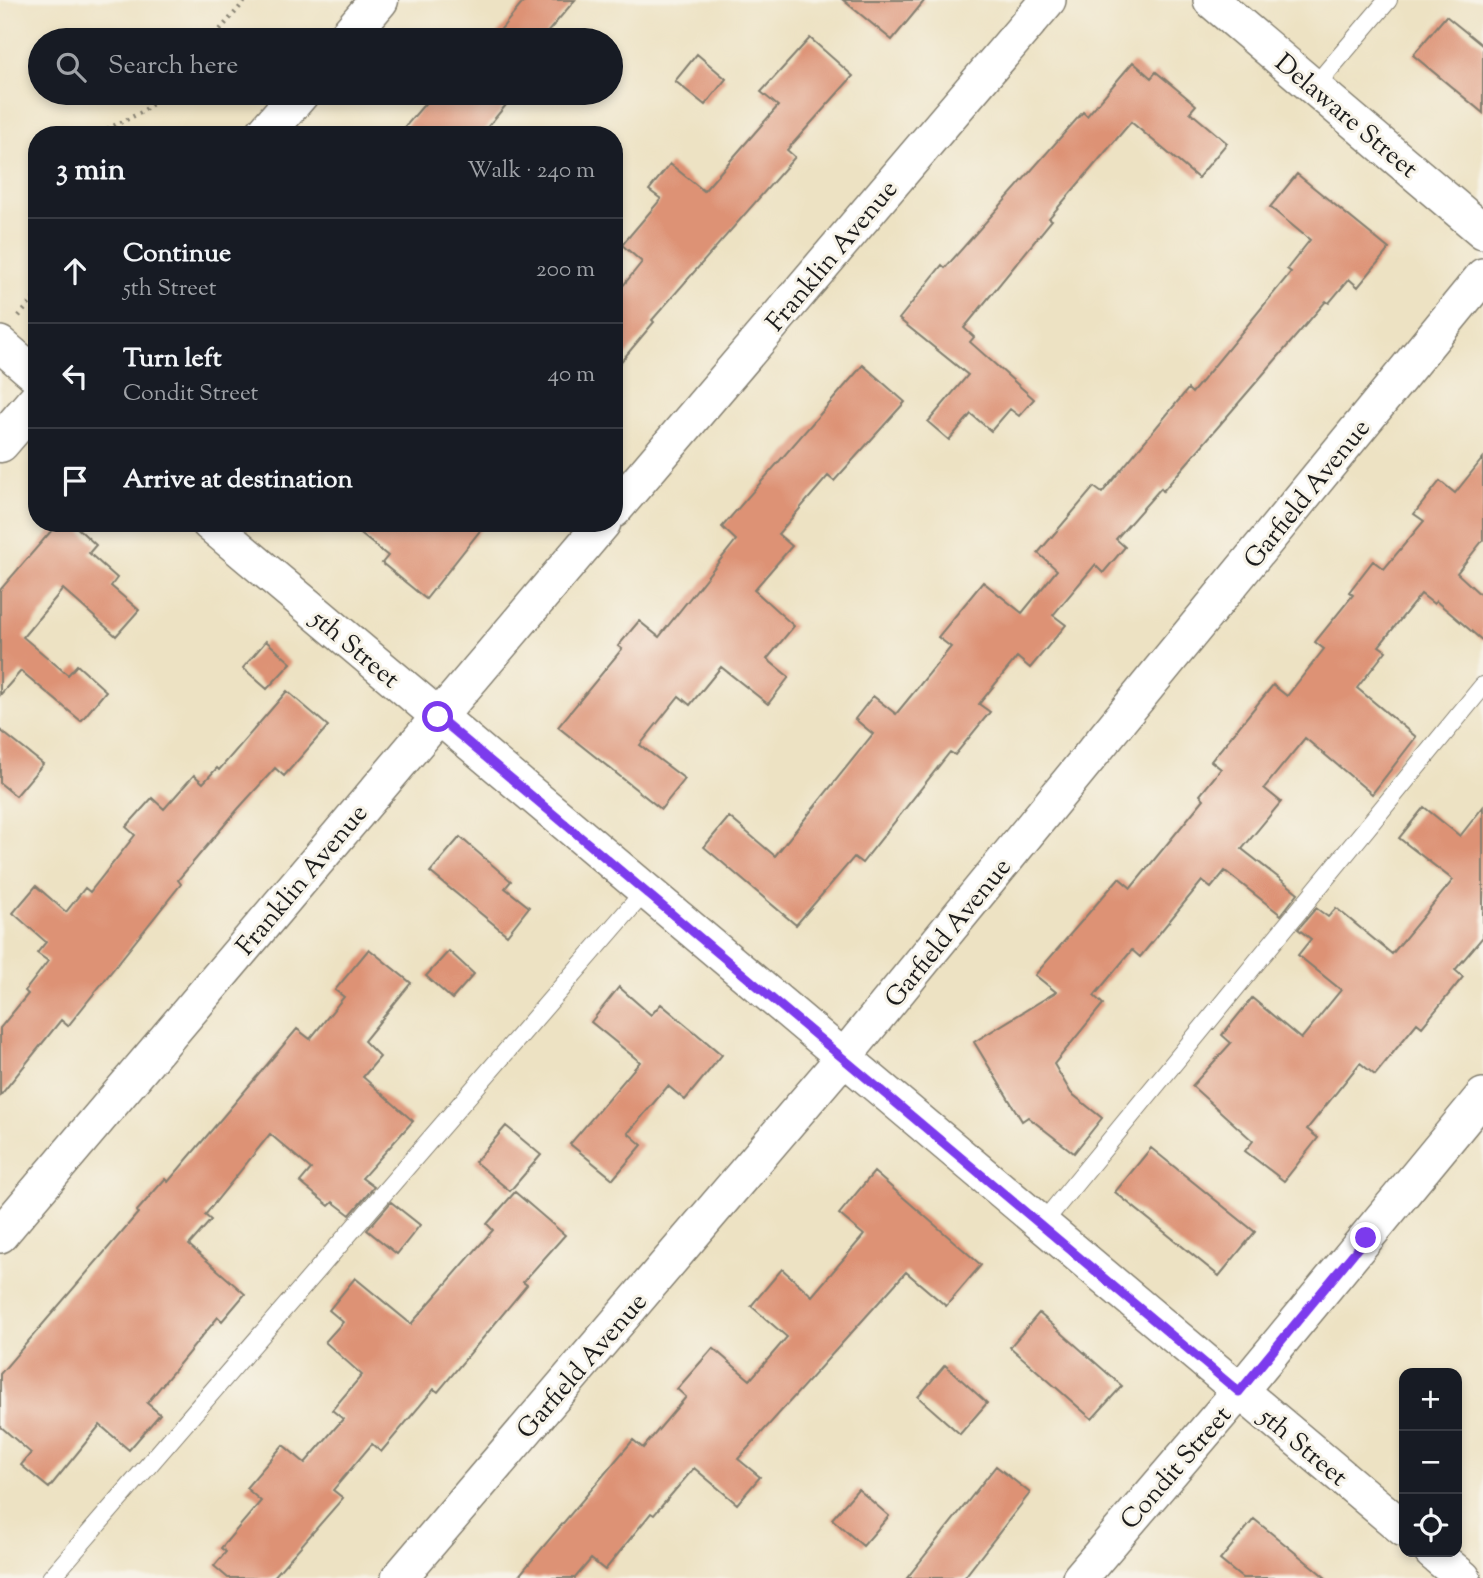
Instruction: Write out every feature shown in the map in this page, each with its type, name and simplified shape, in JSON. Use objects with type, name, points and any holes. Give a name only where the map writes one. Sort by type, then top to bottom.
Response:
[{"type":"street","points":[[355,28],[379,0]]},
{"type":"street","name":"Franklin Avenue","points":[[623,499],[1048,0]]},
{"type":"street","name":"Delaware Street","points":[[1211,0],[1483,231]]},
{"type":"street","points":[[272,126],[290,105]]},
{"type":"street","name":"Garfield Avenue","points":[[399,1578],[843,1058],[1483,276]]},
{"type":"street","points":[[0,344],[28,368]]},
{"type":"street","points":[[0,443],[28,410]]},
{"type":"street","name":"5th Street","points":[[220,532],[1399,1525]]},
{"type":"street","name":"Franklin Avenue","points":[[0,1235],[595,532]]},
{"type":"street","name":"Condit Street","points":[[1080,1578],[1239,1392],[1483,1096]]},
{"type":"street","points":[[1438,1557],[1463,1578]]},
{"type":"lane","points":[[1314,87],[1388,0]]},
{"type":"lane","points":[[1041,1225],[1483,686]]},
{"type":"lane","points":[[51,1578],[645,891]]},
{"type":"path","points":[[222,28],[246,0]]},
{"type":"path","points":[[113,126],[151,105]]},
{"type":"building","points":[[525,0],[575,0],[551,28],[502,28]]},
{"type":"building","points":[[843,0],[925,0],[892,40]]},
{"type":"building","points":[[1446,16],[1483,46],[1483,113],[1413,55]]},
{"type":"building","points":[[810,38],[853,76],[787,150],[795,157],[652,320],[654,322],[623,359],[623,286],[642,262],[623,244],[661,199],[649,190],[670,164],[704,191],[778,106],[761,92]]},
{"type":"building","points":[[697,54],[726,79],[705,105],[675,81]]},
{"type":"building","points":[[1133,62],[1151,78],[1156,72],[1196,105],[1190,112],[1227,143],[1198,178],[1131,122],[1049,218],[1052,220],[964,328],[974,337],[970,342],[1034,399],[1019,416],[1010,409],[991,431],[971,414],[949,440],[928,422],[968,375],[899,319],[942,265],[945,268],[1083,112],[1087,116]]},
{"type":"building","points":[[424,105],[506,105],[488,126],[406,126]]},
{"type":"building","points":[[1297,174],[1389,249],[1358,287],[1349,279],[1329,303],[1326,301],[1163,491],[1161,488],[1116,539],[1125,547],[1103,573],[1095,565],[1053,615],[1066,625],[1030,668],[1017,657],[979,704],[990,712],[955,755],[950,752],[862,863],[854,857],[796,925],[704,847],[729,817],[775,856],[873,734],[855,719],[873,696],[896,714],[951,647],[938,637],[983,582],[1022,613],[1057,570],[1038,553],[1094,487],[1102,493],[1188,389],[1192,393],[1291,272],[1287,269],[1310,240],[1270,207]]},
{"type":"building","points":[[863,365],[905,402],[834,481],[828,476],[778,534],[792,546],[754,590],[794,626],[767,659],[789,677],[768,704],[721,667],[690,705],[679,696],[640,745],[685,779],[661,809],[558,727],[622,649],[618,646],[639,621],[659,637],[736,540],[722,527]]},
{"type":"building","points":[[1483,458],[1483,540],[1457,573],[1483,597],[1483,641],[1436,601],[1434,604],[1421,594],[1379,646],[1386,651],[1357,688],[1416,737],[1372,794],[1305,738],[1264,788],[1281,802],[1242,849],[1298,893],[1281,915],[1225,871],[1211,888],[1202,881],[1140,957],[1132,950],[1094,996],[1103,1004],[1054,1064],[1071,1093],[1102,1118],[1074,1153],[1028,1117],[1022,1121],[974,1042],[1056,992],[1035,975],[1119,878],[1131,888],[1204,799],[1200,795],[1221,769],[1211,761],[1273,685],[1287,696],[1324,649],[1315,642],[1353,595],[1349,592],[1373,561],[1384,569],[1424,521],[1414,514],[1440,481],[1455,493]]},
{"type":"building","points":[[50,532],[82,532],[96,545],[89,553],[117,578],[111,586],[139,610],[116,636],[63,589],[23,637],[68,675],[77,665],[106,691],[81,721],[21,671],[0,695],[0,590]]},
{"type":"building","points":[[358,532],[479,532],[426,599],[382,563],[388,556]]},
{"type":"building","points":[[266,641],[291,663],[267,689],[243,668]]},
{"type":"building","points":[[287,691],[328,726],[284,776],[275,768],[238,809],[178,880],[181,884],[68,1026],[61,1020],[0,1096],[0,1028],[28,994],[25,991],[48,961],[37,953],[46,942],[13,913],[36,886],[66,912],[85,888],[90,892],[135,835],[126,827],[152,798],[164,809],[194,775],[203,783],[217,768],[219,770]]},
{"type":"building","points":[[0,730],[43,764],[16,796],[0,783]]},
{"type":"building","points":[[1424,807],[1460,836],[1483,807],[1483,937],[1455,970],[1463,977],[1422,1027],[1417,1023],[1375,1075],[1360,1063],[1307,1129],[1318,1138],[1284,1181],[1245,1151],[1253,1141],[1192,1086],[1231,1043],[1222,1035],[1252,998],[1301,1039],[1341,990],[1298,955],[1311,939],[1298,929],[1316,908],[1328,917],[1336,908],[1392,954],[1453,880],[1399,838]]},
{"type":"building","points":[[460,837],[511,881],[505,888],[529,907],[507,935],[430,872]]},
{"type":"building","points":[[369,949],[411,983],[364,1041],[380,1057],[363,1077],[413,1121],[362,1178],[374,1187],[350,1215],[333,1202],[329,1206],[300,1182],[311,1169],[270,1134],[205,1215],[211,1220],[189,1245],[245,1294],[222,1321],[218,1317],[147,1403],[160,1414],[129,1450],[100,1425],[49,1488],[21,1465],[31,1453],[0,1426],[0,1374],[137,1211],[165,1179],[168,1182],[297,1029],[310,1039],[344,997],[335,990]]},
{"type":"building","points":[[449,951],[474,974],[452,999],[426,976]]},
{"type":"building","points":[[619,987],[651,1015],[661,1004],[722,1055],[685,1100],[668,1086],[628,1133],[642,1145],[613,1179],[570,1144],[640,1062],[591,1022]]},
{"type":"building","points":[[506,1126],[541,1155],[510,1191],[475,1162]]},
{"type":"building","points":[[1151,1148],[1255,1232],[1219,1276],[1115,1192]]},
{"type":"building","points":[[874,1172],[981,1265],[946,1306],[906,1272],[738,1459],[760,1477],[737,1504],[694,1468],[654,1515],[651,1513],[605,1570],[591,1559],[575,1578],[517,1578],[633,1440],[643,1448],[686,1397],[677,1389],[713,1348],[750,1380],[787,1337],[751,1306],[782,1269],[812,1296],[864,1235],[839,1214]]},
{"type":"building","points":[[515,1192],[565,1235],[523,1282],[527,1285],[438,1392],[434,1389],[381,1452],[372,1444],[333,1490],[343,1498],[273,1578],[228,1578],[214,1566],[226,1552],[221,1548],[261,1501],[246,1488],[283,1445],[305,1463],[343,1419],[332,1410],[362,1375],[325,1342],[343,1322],[329,1310],[355,1278],[411,1324],[493,1230],[487,1224]]},
{"type":"building","points":[[391,1202],[420,1225],[397,1254],[367,1230]]},
{"type":"building","points":[[1039,1313],[1122,1386],[1092,1419],[1010,1347]]},
{"type":"building","points":[[945,1365],[987,1403],[960,1434],[918,1397]]},
{"type":"building","points":[[996,1466],[1030,1493],[964,1578],[907,1578]]},
{"type":"building","points":[[858,1489],[889,1516],[863,1546],[832,1519]]},
{"type":"building","points":[[1254,1519],[1326,1578],[1242,1578],[1220,1560]]},
{"type":"route","points":[[438,717],[1239,1392],[1366,1238]]}]
